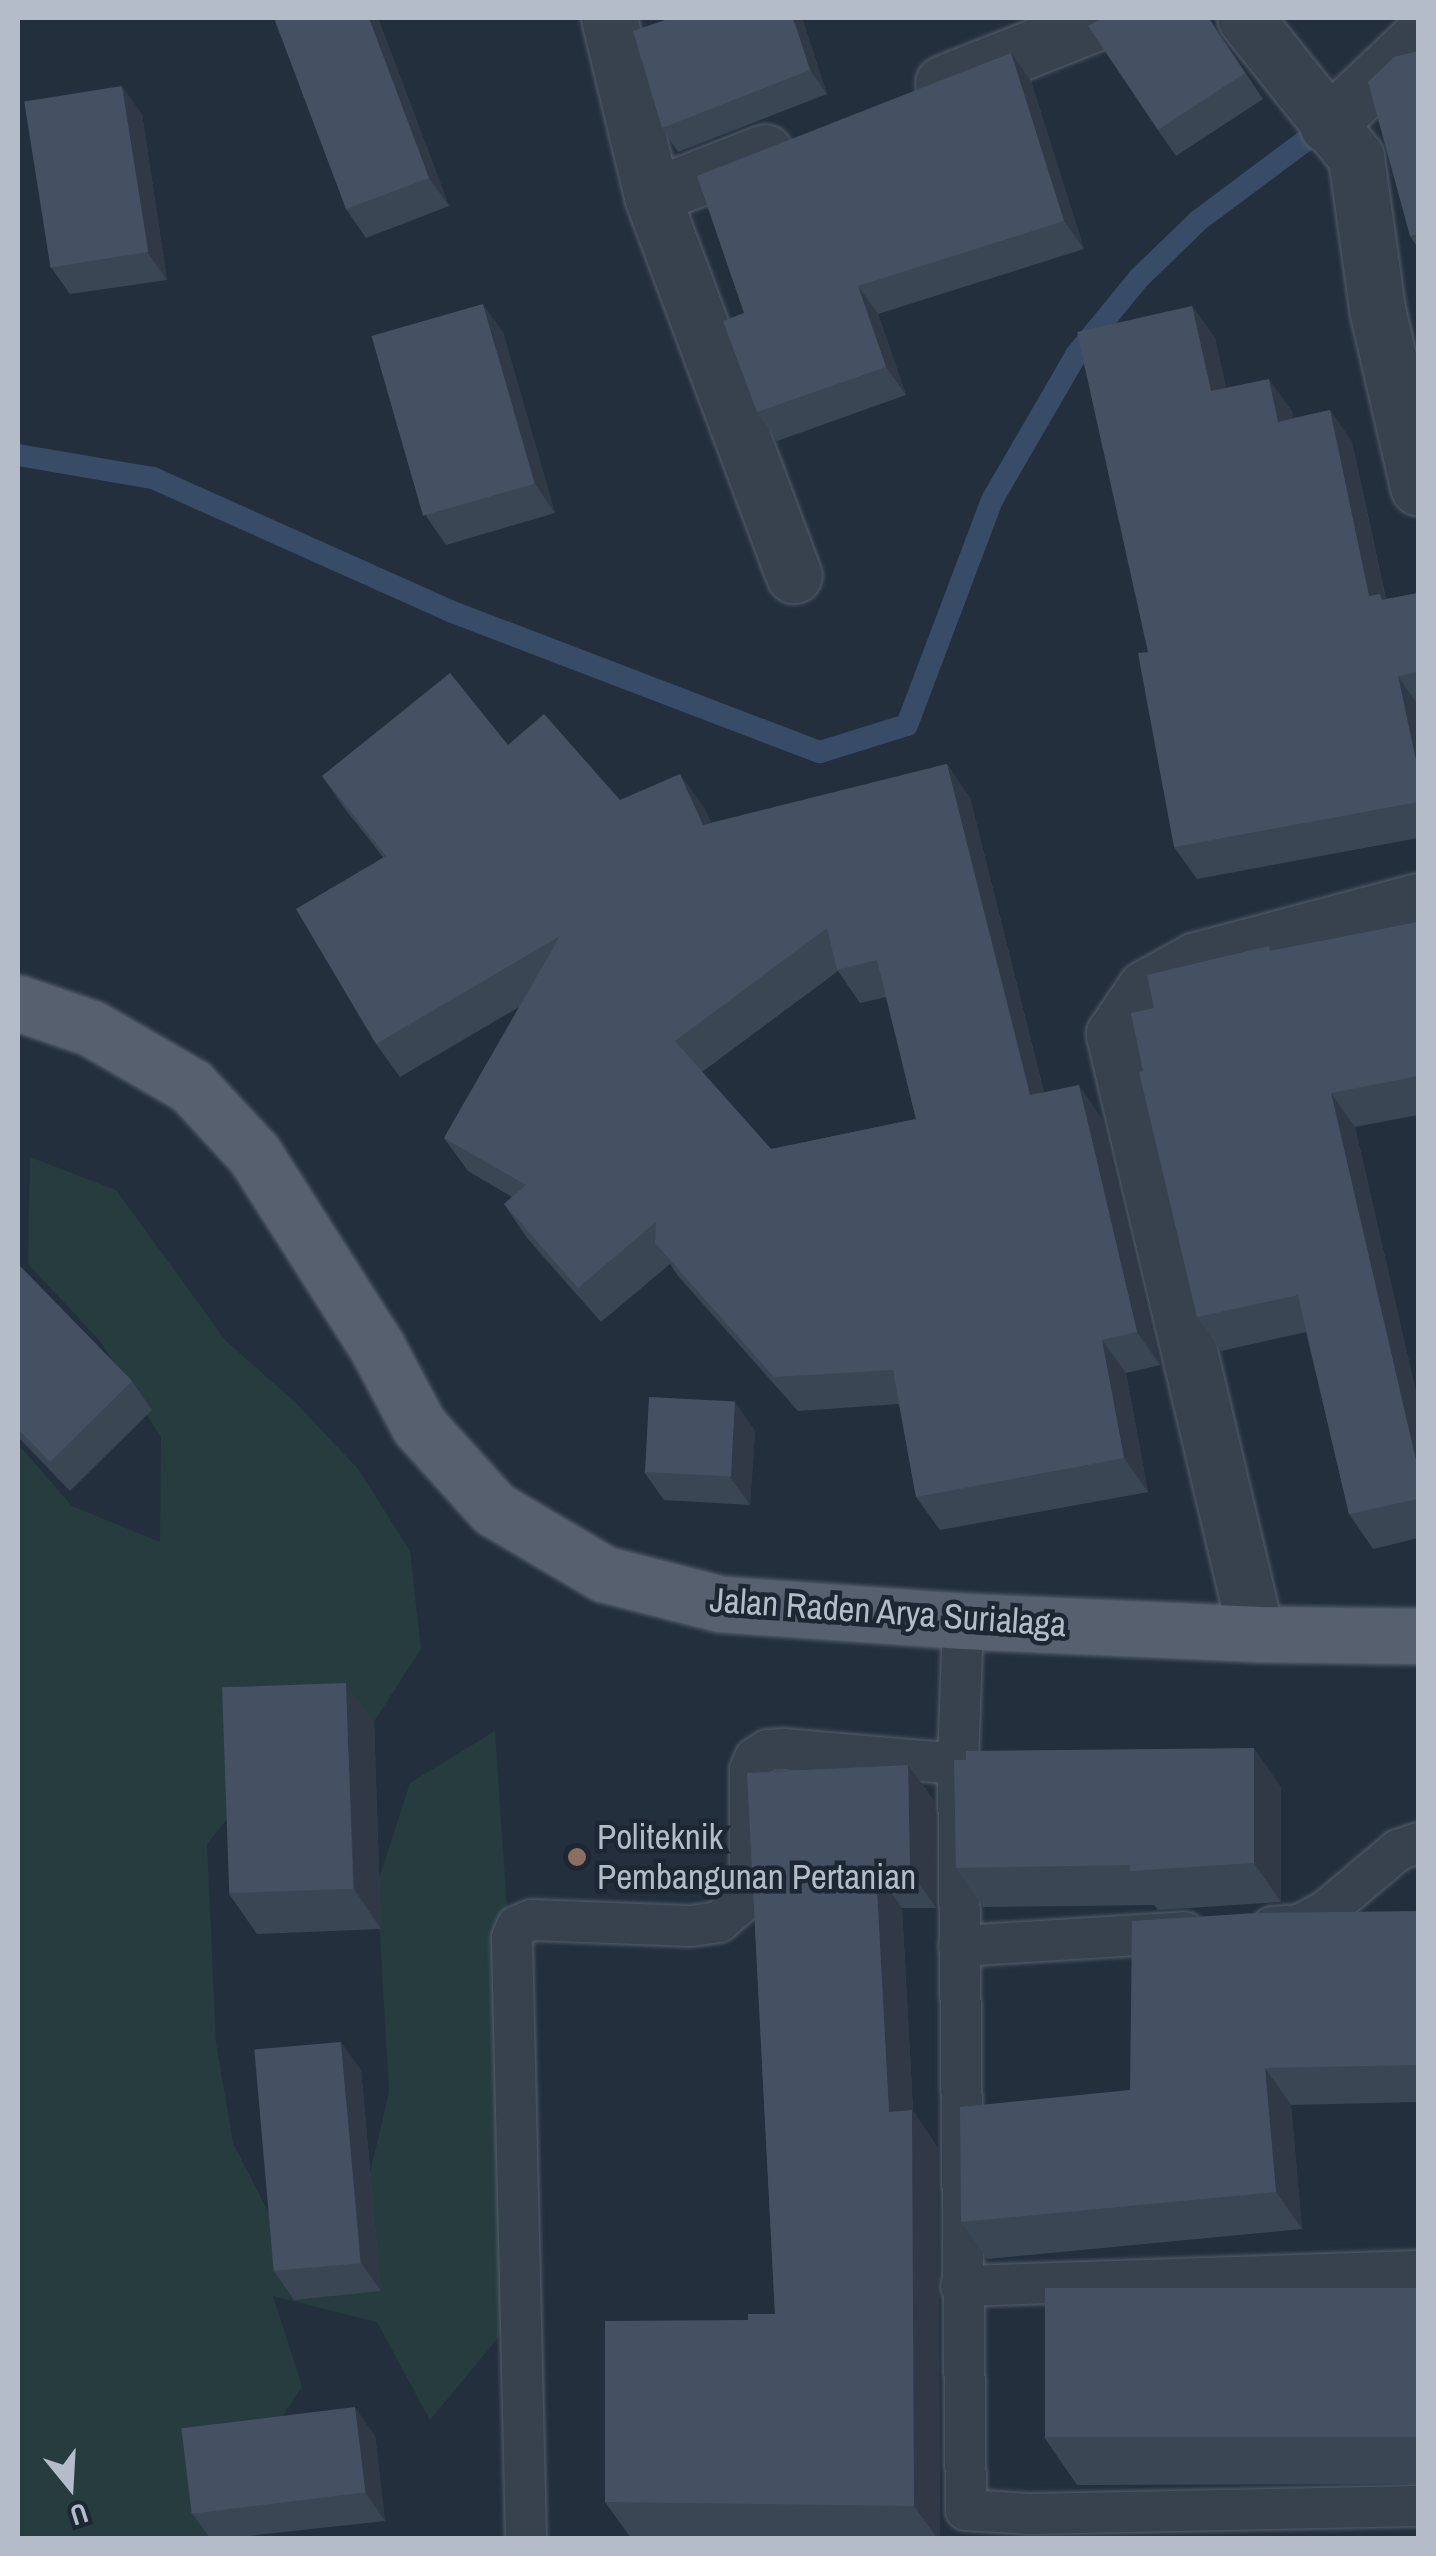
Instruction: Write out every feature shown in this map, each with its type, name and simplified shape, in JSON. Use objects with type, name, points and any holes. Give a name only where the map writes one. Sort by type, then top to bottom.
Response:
[{"type":"main road","name":"Jalan Raden Arya Surialaga","points":[[18,1004],[91,1028],[191,1086],[254,1154],[378,1346],[418,1426],[494,1509],[604,1574],[721,1604],[963,1621],[1256,1634],[1418,1636]]},
{"type":"street","points":[[610,18],[652,196],[794,575]]},
{"type":"street","points":[[901,99],[1107,18]]},
{"type":"street","points":[[1245,18],[1342,141],[1370,233],[1377,309],[1418,488]]},
{"type":"street","points":[[1342,141],[1418,39]]},
{"type":"street","points":[[652,196],[812,134]]},
{"type":"street","points":[[1256,1634],[1114,1034],[1145,988],[1196,960],[1418,901]]},
{"type":"lane","points":[[963,1621],[958,1764],[964,2524],[1032,2526],[1418,2506]]},
{"type":"lane","points":[[526,2538],[510,1956],[517,1926],[532,1920],[690,1926],[719,1922],[740,1904],[750,1873],[750,1770],[756,1758],[768,1750],[958,1764]]},
{"type":"lane","points":[[959,1946],[1300,1925],[1328,1910],[1398,1850],[1418,1843]]},
{"type":"lane","points":[[961,2286],[1418,2271]]},
{"type":"green space","points":[[30,1157],[116,1190],[226,1341],[296,1403],[358,1469],[410,1551],[421,1649],[368,1731],[272,1763],[207,1844],[216,2043],[233,2143],[275,2225],[366,2190],[389,2092],[377,1885],[410,1783],[495,1731],[530,2247],[499,2337],[430,2420],[377,2322],[273,2296],[302,2386],[249,2469],[257,2538],[18,2538],[18,1444],[72,1506],[160,1542],[161,1437],[100,1341],[28,1264]]},
{"type":"building","points":[[274,18],[369,18],[429,178],[346,209]]},
{"type":"building","points":[[671,18],[793,18],[810,70],[662,128],[633,31]]},
{"type":"building","points":[[1102,18],[1208,18],[1245,73],[1158,130],[1088,26]]},
{"type":"building","points":[[1418,51],[1418,234],[1410,236],[1368,82],[1394,57]]},
{"type":"building","points":[[1011,53],[1064,221],[858,286],[886,367],[757,412],[723,321],[744,313],[697,176]]},
{"type":"building","points":[[122,86],[148,252],[50,267],[24,101]]},
{"type":"building","points":[[483,304],[535,484],[423,516],[371,336]]},
{"type":"building","points":[[1192,306],[1211,391],[1269,379],[1278,422],[1330,410],[1369,596],[1380,594],[1382,600],[1418,593],[1418,672],[1398,676],[1418,770],[1418,802],[1174,847],[1138,653],[1148,652],[1077,332]]},
{"type":"building","points":[[450,673],[508,745],[544,714],[620,800],[680,774],[703,825],[947,764],[1030,1095],[1079,1085],[1137,1332],[1102,1340],[1124,1458],[916,1497],[893,1370],[774,1377],[655,1243],[656,1222],[578,1288],[504,1204],[526,1185],[444,1138],[560,936],[376,1044],[296,909],[386,856],[322,776]],"holes":[[[827,928],[837,970],[877,960],[916,1119],[771,1149],[675,1041]]]},
{"type":"building","points":[[1418,922],[1418,1076],[1331,1093],[1418,1469],[1418,1499],[1349,1514],[1298,1295],[1197,1317],[1139,1072],[1143,1071],[1131,1013],[1154,1008],[1147,975],[1269,946],[1270,951]]},
{"type":"building","points":[[18,1264],[132,1381],[50,1462],[18,1429]]},
{"type":"building","points":[[649,1397],[735,1402],[731,1476],[645,1472]]},
{"type":"building","points":[[346,1683],[353,1889],[229,1893],[222,1687]]},
{"type":"building","points":[[1254,1748],[1254,1863],[1130,1871],[1130,1865],[956,1868],[954,1760],[966,1760],[966,1751]]},
{"type":"building","points":[[908,1765],[910,1870],[876,1871],[889,2112],[912,2110],[914,2506],[605,2502],[605,2321],[748,2320],[748,2314],[775,2314],[747,1773]]},
{"type":"building","points":[[1418,1911],[1418,2065],[1265,2068],[1276,2192],[961,2222],[960,2107],[1130,2090],[1132,1921],[1256,1913]]},
{"type":"building","points":[[341,2042],[360,2263],[274,2271],[254,2050]]},
{"type":"building","points":[[1045,2288],[1418,2288],[1418,2437],[1045,2437]]},
{"type":"building","points":[[355,2407],[365,2492],[192,2514],[181,2428]]},
{"type":"waterway","points":[[18,455],[153,478],[450,611],[820,752],[907,725],[992,500],[1076,355],[1139,278],[1199,220],[1328,124]]},
{"type":"place","name":"Politeknik Pembangunan Pertanian","points":[[577,1857]]}]
